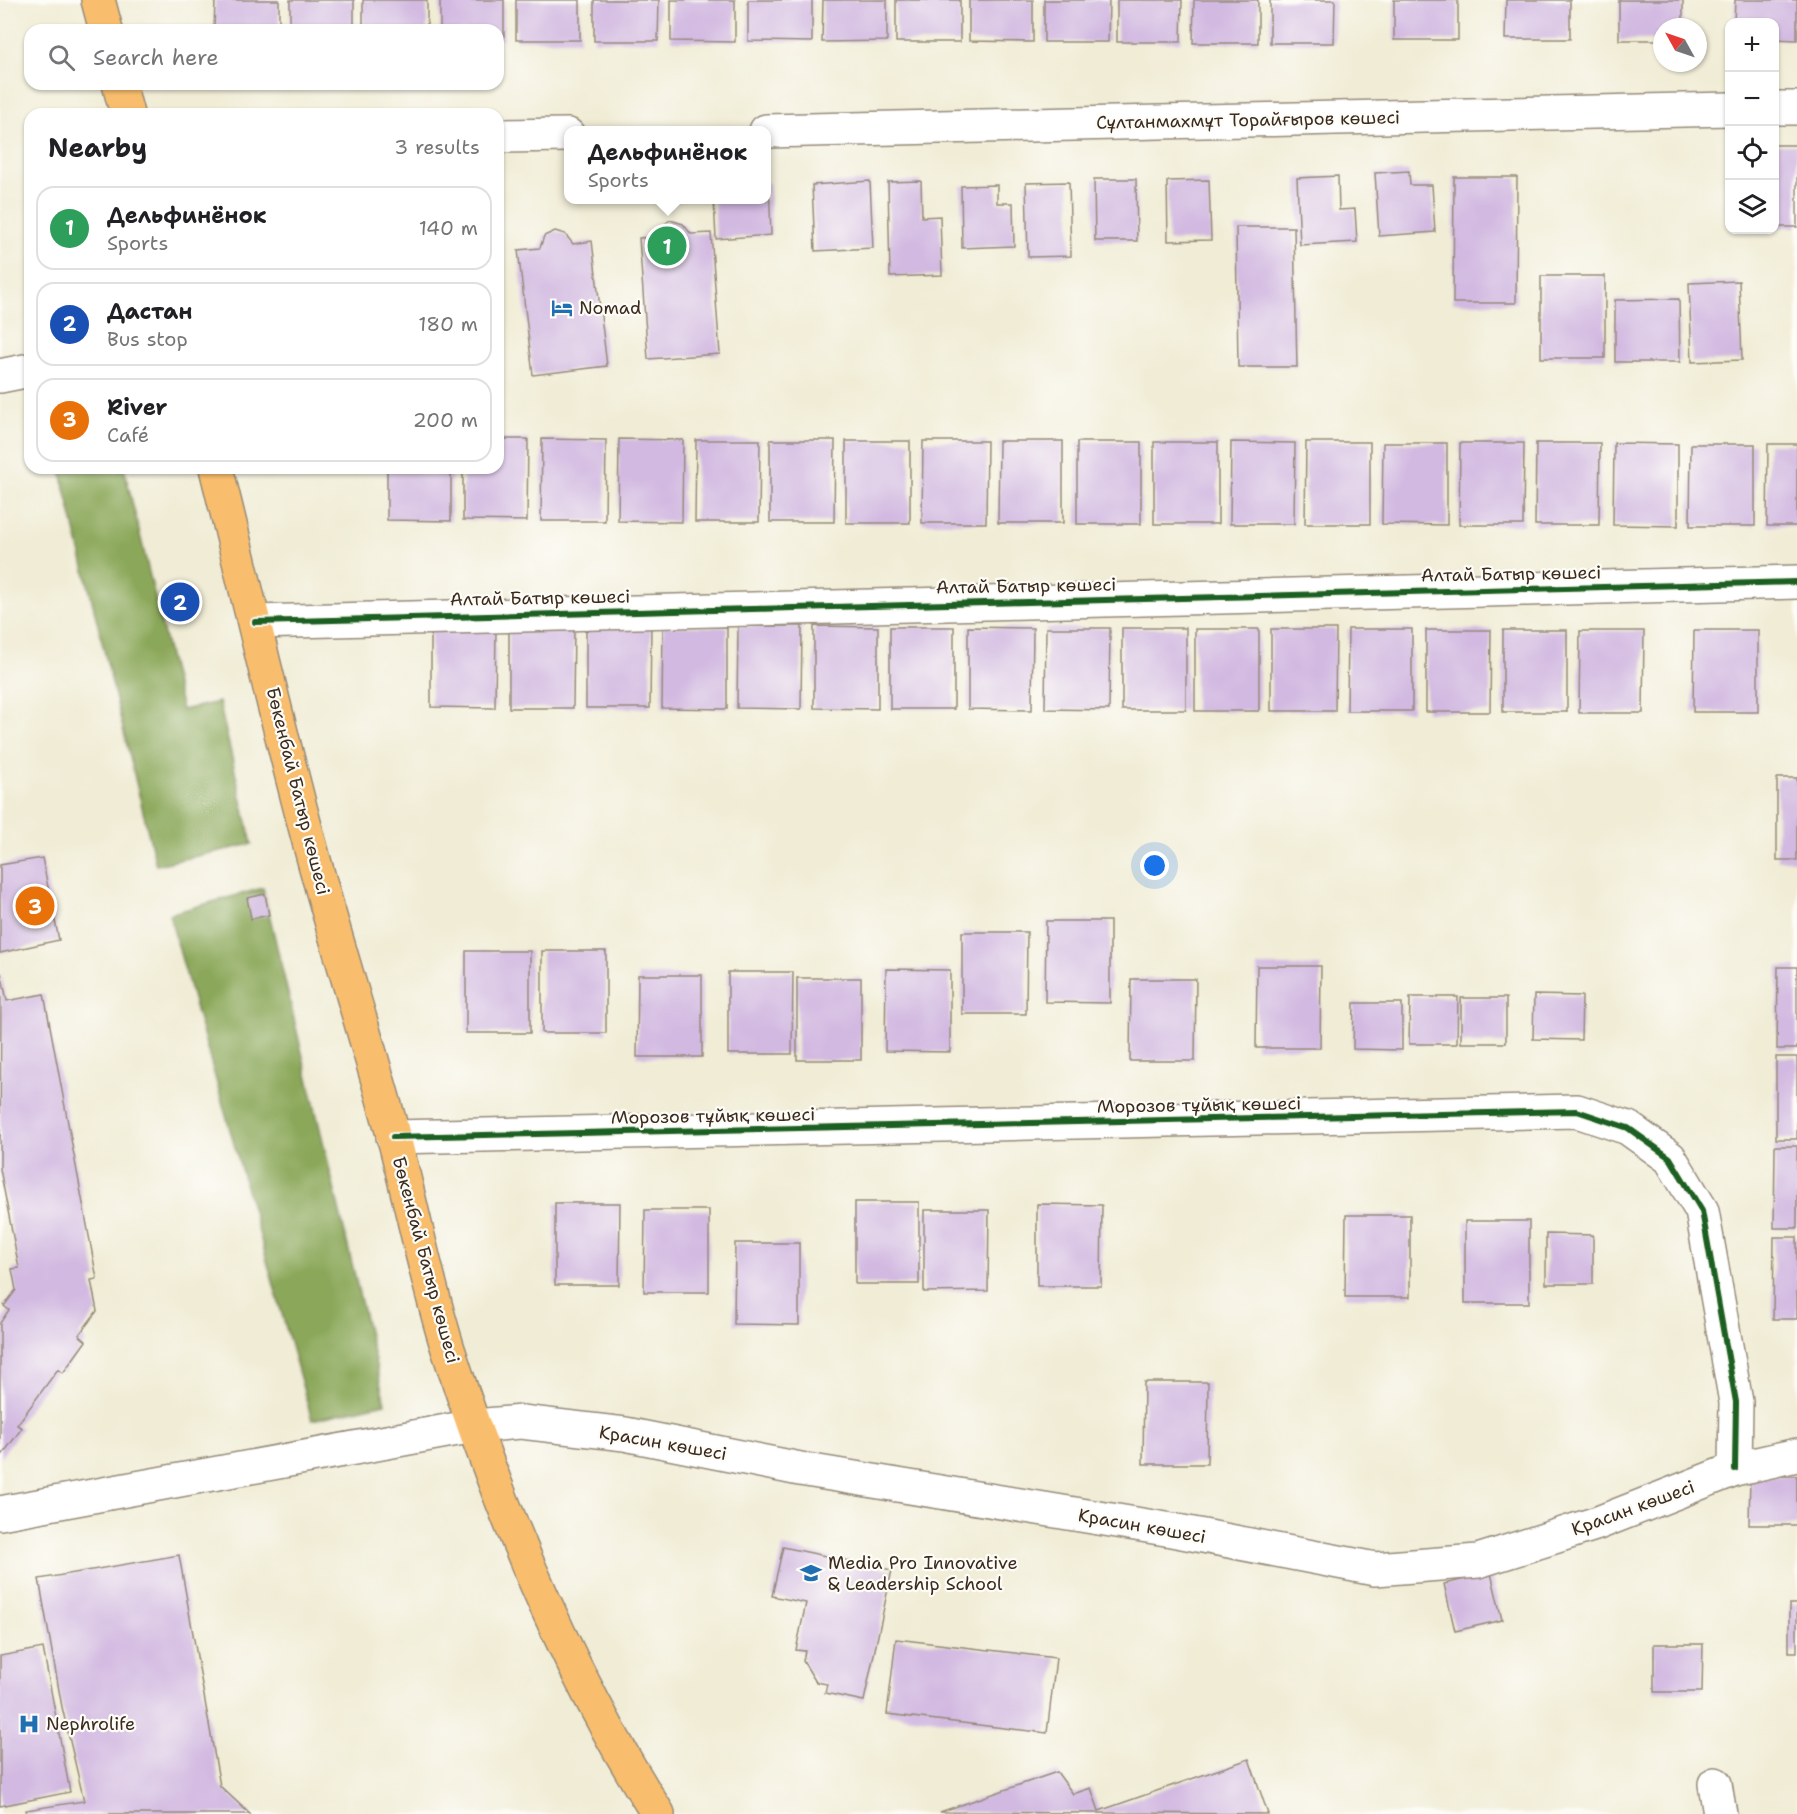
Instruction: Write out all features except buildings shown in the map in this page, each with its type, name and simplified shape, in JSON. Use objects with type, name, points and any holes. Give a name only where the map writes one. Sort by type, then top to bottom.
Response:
[{"type":"main road","points":[[98,0],[104,24]]},
{"type":"main road","points":[[121,90],[125,108]]},
{"type":"main road","name":"Бөкенбай Батыр көшесі","points":[[218,474],[310,847],[393,1137],[441,1323],[474,1426],[553,1620],[632,1773],[658,1814]]},
{"type":"street","points":[[1779,108],[1797,108]]},
{"type":"street","name":"Сұлтанмахмұт Торайғыров көшесі","points":[[771,130],[1725,109]]},
{"type":"street","points":[[504,136],[564,135]]},
{"type":"street","points":[[0,376],[24,371]]},
{"type":"street","name":"Алтай Батыр көшесі","points":[[255,622],[1797,582]]},
{"type":"street","name":"Морозов тұйық көшесі","points":[[393,1137],[1577,1111],[1628,1128],[1670,1158],[1702,1211],[1736,1401],[1735,1469]]},
{"type":"street","name":"Красин көшесі","points":[[0,1513],[474,1426],[521,1422],[625,1434],[800,1469],[1172,1530],[1375,1569],[1478,1561],[1598,1523],[1735,1469],[1797,1455]]},
{"type":"green space","points":[[61,474],[125,474],[182,710],[219,702],[252,844],[156,865]]},
{"type":"green space","points":[[263,888],[385,1403],[312,1420],[169,914]]},
{"type":"cycle path","points":[[255,622],[1797,582]]},
{"type":"cycle path","points":[[393,1137],[1577,1111],[1628,1128],[1670,1158],[1702,1211],[1736,1402],[1735,1469]]},
{"type":"place","name":"Дельфинёнок","points":[[667,246]]},
{"type":"place","name":"Nomad","points":[[562,308]]},
{"type":"place","name":"Дастан","points":[[180,602]]},
{"type":"place","name":"River","points":[[35,906]]},
{"type":"place","name":"Media Pro Innovative & Leadership School","points":[[811,1573]]},
{"type":"place","name":"Nephrolife","points":[[29,1724]]}]
